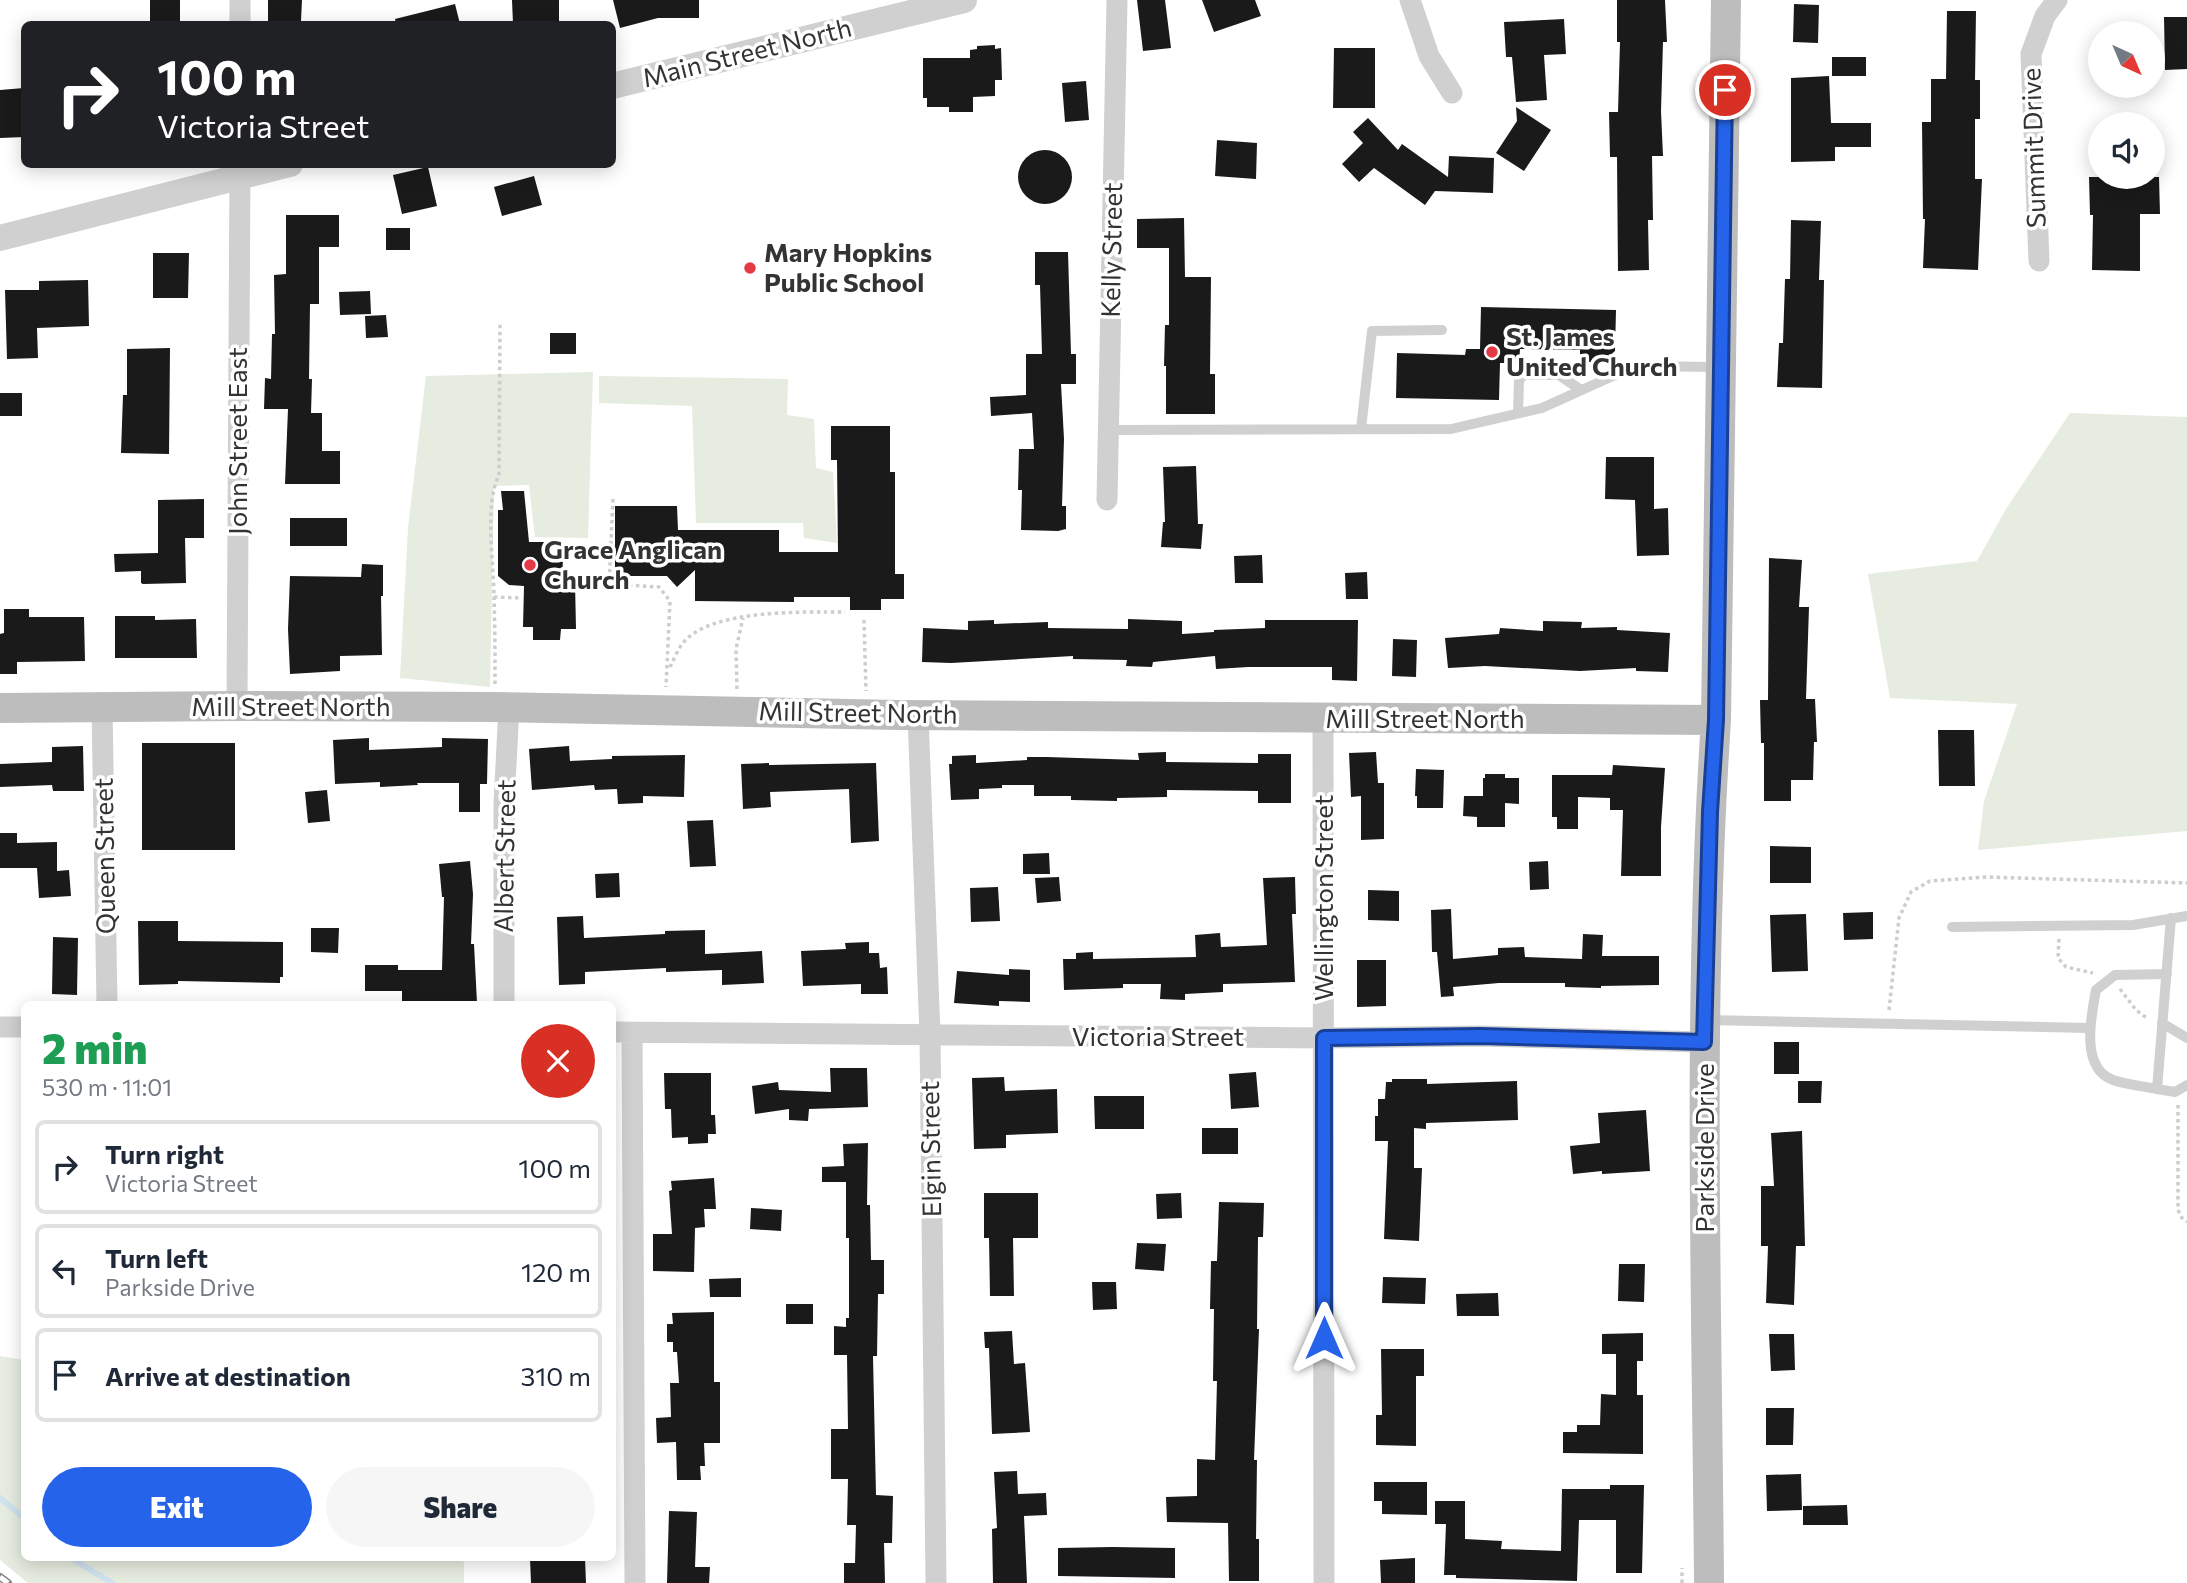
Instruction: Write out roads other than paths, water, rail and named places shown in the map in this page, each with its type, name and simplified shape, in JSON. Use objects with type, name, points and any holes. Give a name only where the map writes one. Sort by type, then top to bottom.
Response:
[{"type":"main road","name":"Parkside Drive","points":[[1709,1583],[1705,1031],[1710,812],[1716,720],[1726,0]]},
{"type":"main road","name":"Mill Street North","points":[[0,708],[502,707],[918,715],[1716,720]]},
{"type":"street","points":[[240,0],[240,21]]},
{"type":"street","name":"Main Street North","points":[[616,85],[964,0]]},
{"type":"street","name":"Kelly Street","points":[[1107,500],[1117,0]]},
{"type":"street","points":[[1409,0],[1429,56],[1452,93]]},
{"type":"street","name":"Summit Drive","points":[[2039,261],[2031,54],[2045,16],[2057,0]]},
{"type":"street","points":[[0,239],[240,171],[261,168]]},
{"type":"street","name":"John Street East","points":[[237,706],[240,171]]},
{"type":"street","name":"Albert Street","points":[[502,707],[505,1001]]},
{"type":"street","name":"Queen Street","points":[[102,708],[107,1001]]},
{"type":"street","name":"Elgin Street","points":[[918,715],[930,1035],[936,1583]]},
{"type":"street","name":"Wellington Street","points":[[1323,718],[1324,1583]]},
{"type":"street","points":[[0,1027],[21,1027]]},
{"type":"street","name":"Victoria Street","points":[[622,1032],[1324,1038],[1705,1031]]},
{"type":"street","points":[[622,1032],[635,1583]]},
{"type":"lane","points":[[1361,429],[1371,331],[1441,330]]},
{"type":"lane","points":[[1109,430],[1451,429],[1542,408],[1635,366],[1720,367]]},
{"type":"lane","points":[[1518,413],[1520,380],[1524,375],[1559,375],[1581,390]]},
{"type":"lane","points":[[1952,927],[2133,925],[2187,916]]},
{"type":"lane","points":[[2157,1089],[2171,918]]},
{"type":"lane","points":[[2166,974],[2115,975],[2096,990],[2088,1028],[2094,1064],[2111,1080],[2175,1092],[2187,1085]]},
{"type":"lane","points":[[1705,1031],[1888,1023],[2088,1028]]},
{"type":"lane","points":[[2162,1023],[2187,1038]]},
{"type":"waterway","points":[[0,1498],[21,1516]]},
{"type":"waterway","points":[[76,1561],[112,1583]]},
{"type":"railway","points":[[0,1577],[8,1583]]},
{"type":"place","name":"Mary Hopkins Public School","points":[[750,268]]},
{"type":"place","name":"St. James United Church","points":[[1492,352]]},
{"type":"place","name":"Grace Anglican Church","points":[[530,565]]}]
